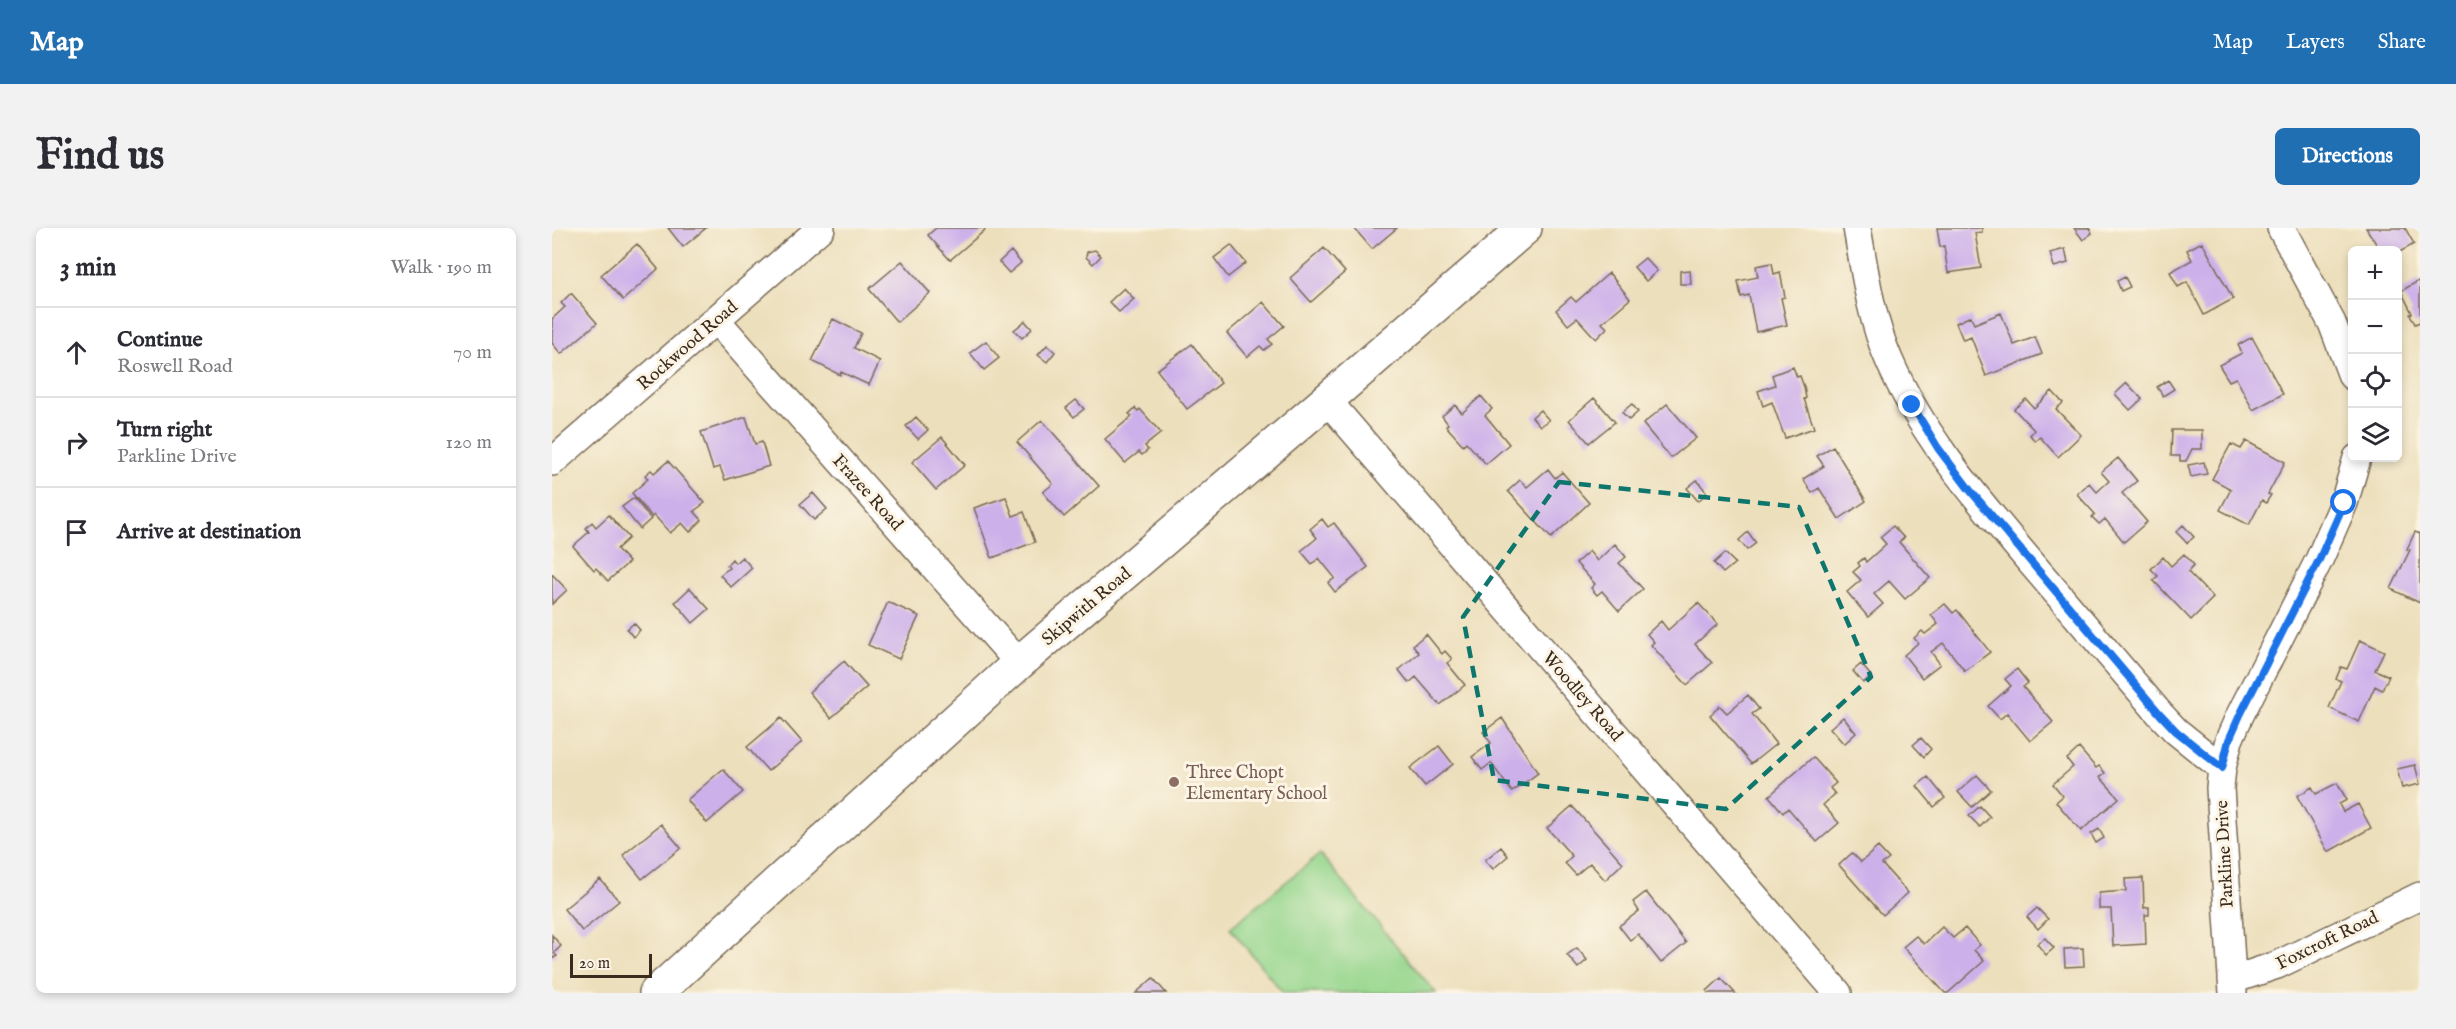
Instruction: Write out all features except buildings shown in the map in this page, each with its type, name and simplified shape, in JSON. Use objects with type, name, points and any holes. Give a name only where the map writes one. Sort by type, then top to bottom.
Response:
[{"type":"main road","name":"Skipwith Road","points":[[656,993],[1019,663],[1525,228]]},
{"type":"street","name":"Rockwood Road","points":[[552,462],[821,228]]},
{"type":"street","points":[[1857,228],[1873,313],[1889,360],[1938,448],[1969,489],[2160,714],[2176,731],[2222,768]]},
{"type":"street","points":[[2281,228],[2332,323],[2348,365]]},
{"type":"street","name":"Frazee Road","points":[[716,320],[1019,663]]},
{"type":"street","name":"Woodley Road","points":[[1327,400],[1838,993]]},
{"type":"street","name":"Parkline Drive","points":[[2233,986],[2220,788],[2222,768],[2229,740],[2240,715],[2323,550],[2344,503],[2356,462]]},
{"type":"street","name":"Foxcroft Road","points":[[2233,986],[2420,896]]},
{"type":"highlighted area","points":[[1559,482],[1799,507],[1871,677],[1726,809],[1494,780],[1463,617]]},
{"type":"green space","points":[[1320,854],[1436,993],[1283,993],[1230,928]]},
{"type":"place","name":"Three Chopt Elementary School","points":[[1174,782]]},
{"type":"route","points":[[1912,405],[1938,448],[1969,489],[2160,714],[2176,731],[2222,768],[2229,740],[2240,715],[2319,560],[2344,503]]}]
